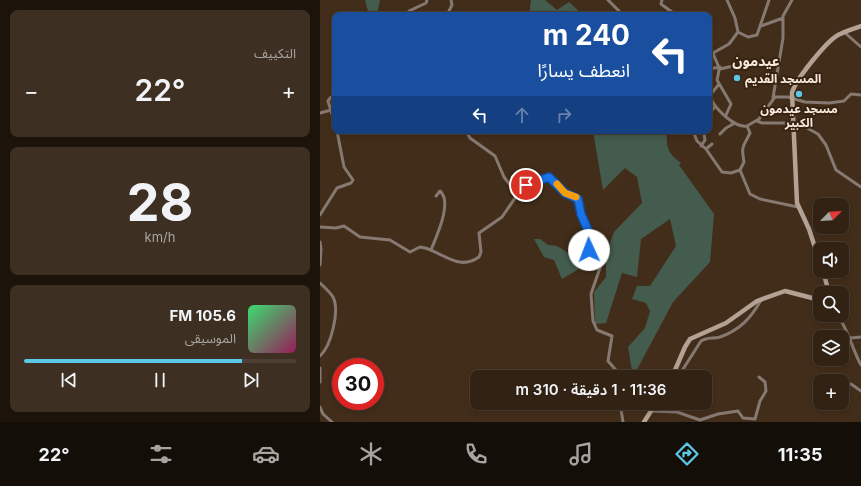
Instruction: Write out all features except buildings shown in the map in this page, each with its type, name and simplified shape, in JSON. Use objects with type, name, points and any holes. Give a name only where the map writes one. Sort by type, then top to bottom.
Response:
[{"type":"street","points":[[408,12],[409,10],[426,3],[427,0]]},
{"type":"street","points":[[448,12],[452,5],[451,0]]},
{"type":"street","points":[[608,0],[620,12]]},
{"type":"street","points":[[662,0],[661,4],[663,7],[671,12]]},
{"type":"street","points":[[726,115],[731,104],[717,79],[720,68],[713,53],[729,44],[738,32],[735,18],[727,0]]},
{"type":"street","points":[[738,32],[748,37],[755,37],[759,33],[769,0]]},
{"type":"street","points":[[712,103],[735,123],[742,126],[747,126],[757,121],[773,98],[783,38],[782,18],[792,0]]},
{"type":"street","points":[[761,26],[782,18]]},
{"type":"street","points":[[813,242],[809,229],[798,207],[793,123],[793,89],[800,78],[830,42],[844,32],[861,26]]},
{"type":"street","points":[[844,32],[861,47]]},
{"type":"street","points":[[712,69],[733,66]]},
{"type":"street","points":[[712,93],[719,84]]},
{"type":"street","points":[[773,98],[792,98],[805,102],[829,103],[844,101],[851,94],[861,95]]},
{"type":"street","points":[[332,97],[329,99],[332,114]]},
{"type":"street","points":[[712,110],[715,107]]},
{"type":"street","points":[[320,113],[331,110]]},
{"type":"street","points":[[757,121],[762,123],[793,123],[802,125],[820,136],[826,145],[836,170],[861,187]]},
{"type":"street","points":[[720,134],[726,128],[735,123]]},
{"type":"street","points":[[694,134],[695,139],[701,146],[706,148],[722,172],[731,174],[740,170],[744,162],[741,154],[742,148],[750,133],[747,126]]},
{"type":"street","points":[[320,215],[337,188],[351,183],[353,180],[344,167],[338,134]]},
{"type":"street","points":[[468,134],[470,138],[495,156],[504,177],[517,194]]},
{"type":"street","points":[[701,146],[705,140],[704,134]]},
{"type":"street","points":[[706,148],[712,144]]},
{"type":"street","points":[[740,170],[753,196],[798,207]]},
{"type":"street","points":[[320,227],[336,228],[344,226],[360,237],[390,240],[409,252],[420,247],[431,250],[460,263],[478,258],[481,252],[478,242],[478,233],[500,219],[523,186],[548,177],[554,180],[565,193],[576,197],[579,201],[581,214],[590,235],[590,254],[601,257],[603,260],[591,294],[593,323],[597,330],[612,336],[608,362],[615,370]]},
{"type":"street","points":[[431,250],[443,221],[445,203],[443,194],[440,191],[436,196]]},
{"type":"street","points":[[320,242],[322,249],[320,265]]},
{"type":"street","points":[[320,283],[333,297],[335,305],[330,341],[328,347],[320,356]]},
{"type":"street","points":[[675,370],[690,339],[726,323],[761,300],[785,291],[813,298]]},
{"type":"street","points":[[682,370],[700,342],[707,338],[723,336],[742,326],[748,320],[761,300]]},
{"type":"street","points":[[849,337],[861,337]]},
{"type":"street","points":[[849,339],[861,365]]},
{"type":"street","points":[[320,368],[320,382]]},
{"type":"street","points":[[644,422],[651,411],[678,412],[700,420],[718,414],[738,411],[743,418],[755,419],[760,401],[766,391],[765,382],[759,377]]},
{"type":"street","points":[[851,384],[861,391]]},
{"type":"street","points":[[320,407],[323,414],[332,422]]},
{"type":"street","points":[[621,410],[623,422]]},
{"type":"green space","points":[[365,0],[380,0],[378,12],[368,12]]},
{"type":"green space","points":[[531,0],[545,0],[557,10],[569,2],[580,12],[529,12]]},
{"type":"green space","points":[[594,134],[667,134],[667,146],[670,153],[681,163],[679,165],[714,214],[710,262],[673,302],[637,370],[632,370],[628,347],[645,328],[650,311],[646,303],[632,299],[637,286],[650,286],[676,246],[670,219],[641,239],[637,277],[622,273],[606,323],[595,324],[594,292],[606,277],[606,254],[614,232],[642,203],[637,177],[625,168],[603,190]]},
{"type":"green space","points":[[534,239],[540,239],[548,245],[557,246],[570,254],[589,260],[596,259],[597,262],[587,264],[562,279],[554,260],[544,257]]},
{"type":"slow traffic","points":[[557,184],[565,193],[576,197]]},
{"type":"place","name":"المسجد القديم","points":[[737,78]]},
{"type":"place","name":"مسجد عيدمون الكبير","points":[[799,94]]},
{"type":"district","name":"عيدمون","points":[[756,60]]},
{"type":"route","points":[[526,185],[542,178],[549,177],[554,180],[565,193],[578,199],[581,214],[590,235],[589,250]]}]
